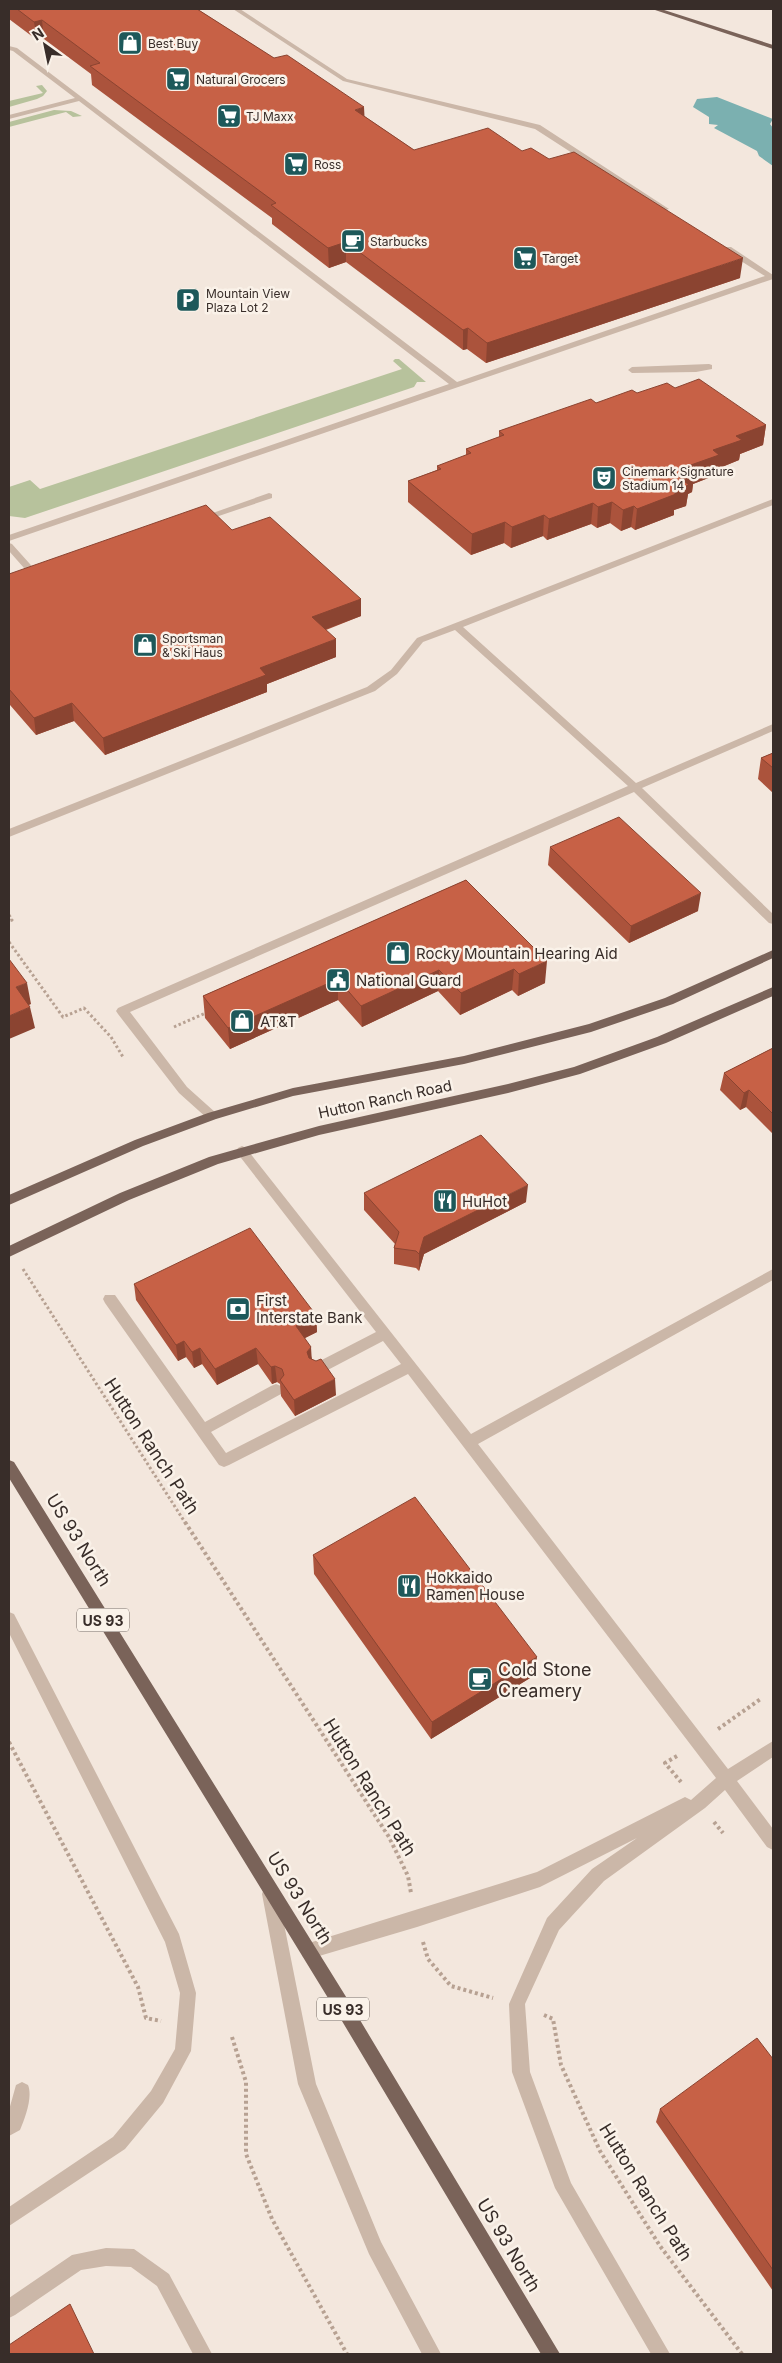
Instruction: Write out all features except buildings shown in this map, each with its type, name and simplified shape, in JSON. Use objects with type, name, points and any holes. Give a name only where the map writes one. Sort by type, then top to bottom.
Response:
[{"type":"main road","points":[[655,9],[773,47]]},
{"type":"main road","name":"Hutton Ranch Road","points":[[9,1200],[139,1143],[212,1116],[293,1092],[464,1060],[591,1028],[669,1001],[773,954]]},
{"type":"main road","name":"Hutton Ranch Road","points":[[11,1251],[179,1175],[242,1151],[379,1115],[444,1104],[546,1079],[608,1061],[665,1039],[773,991]]},
{"type":"main road","name":"US 93 North","points":[[9,1466],[270,1891],[309,1950],[480,2239],[551,2354]]},
{"type":"lane","points":[[236,9],[346,80],[537,127],[671,212]]},
{"type":"lane","points":[[9,48],[15,49],[454,384]]},
{"type":"lane","points":[[9,112],[77,97]]},
{"type":"lane","points":[[9,117],[77,97]]},
{"type":"lane","points":[[9,538],[771,277],[721,245]]},
{"type":"lane","points":[[632,370],[709,367]]},
{"type":"lane","points":[[194,521],[269,496]]},
{"type":"lane","points":[[9,833],[371,689],[394,672],[420,640],[773,502]]},
{"type":"lane","points":[[9,546],[35,574]]},
{"type":"lane","points":[[456,626],[636,787],[773,920]]},
{"type":"lane","points":[[212,1116],[183,1090],[122,1011],[773,727]]},
{"type":"lane","points":[[242,1151],[469,1442],[773,1842]]},
{"type":"lane","points":[[469,1442],[773,1274]]},
{"type":"lane","points":[[110,1299],[224,1462],[410,1366]]},
{"type":"lane","points":[[316,1369],[384,1334]]},
{"type":"lane","points":[[203,1430],[276,1390]]},
{"type":"lane","points":[[9,1619],[173,1940],[188,1993],[183,2051],[157,2097],[119,2143],[9,2217]]},
{"type":"lane","points":[[309,1950],[417,1920],[540,1879],[686,1804],[773,1748]]},
{"type":"lane","points":[[661,2354],[564,2188],[521,2072],[517,2004],[553,1924],[598,1875],[699,1803],[726,1780]]},
{"type":"lane","points":[[270,1891],[307,2084],[375,2248],[432,2354]]},
{"type":"lane","points":[[9,2127],[14,2124],[15,2095]]},
{"type":"lane","points":[[9,2309],[78,2262],[106,2257],[134,2258],[163,2280],[203,2354]]},
{"type":"path","points":[[9,915],[12,920],[9,922]]},
{"type":"path","points":[[9,942],[63,1017],[84,1008],[110,1036],[124,1057]]},
{"type":"path","points":[[174,1027],[210,1011]]},
{"type":"path","name":"Hutton Ranch Path","points":[[11,1251],[389,1837],[408,1876],[417,1920],[428,1958],[451,1986],[517,2004],[553,2019],[561,2065],[600,2151],[660,2246],[742,2354]]},
{"type":"path","points":[[9,1742],[138,1987],[146,2018],[168,2023]]},
{"type":"path","points":[[232,2037],[246,2082],[246,2154],[272,2220],[347,2354]]},
{"type":"green space","points":[[42,85],[47,91],[43,96],[9,107],[9,101],[43,93],[36,86]]},
{"type":"green space","points":[[54,110],[71,111],[82,116],[73,117],[66,112],[9,127],[9,122]]},
{"type":"green space","points":[[399,359],[426,382],[417,382],[414,387],[25,518],[9,516],[9,487],[30,480],[40,489],[402,369],[393,361]]},
{"type":"water","points":[[717,97],[773,119],[770,124],[773,128],[773,166],[759,156],[757,151],[714,128],[718,125],[709,124],[709,117],[693,107],[697,99]]},
{"type":"place","name":"Best Buy","points":[[130,43]]},
{"type":"place","name":"Natural Grocers","points":[[178,79]]},
{"type":"place","name":"TJ Maxx","points":[[229,116]]},
{"type":"place","name":"Ross","points":[[296,164]]},
{"type":"place","name":"Starbucks","points":[[353,241]]},
{"type":"place","name":"Target","points":[[525,258]]},
{"type":"place","name":"Mountain View Plaza Lot 2","points":[[188,300]]},
{"type":"place","name":"Cinemark Signature Stadium 14","points":[[604,478]]},
{"type":"place","name":"Sportsman & Ski Haus","points":[[145,645]]},
{"type":"place","name":"Rocky Mountain Hearing Aid","points":[[398,953]]},
{"type":"place","name":"National Guard","points":[[338,980]]},
{"type":"place","name":"AT&T","points":[[242,1021]]},
{"type":"place","name":"HuHot","points":[[445,1201]]},
{"type":"place","name":"First Interstate Bank","points":[[238,1309]]},
{"type":"place","name":"Hokkaido Ramen House","points":[[409,1586]]},
{"type":"place","name":"Cold Stone Creamery","points":[[480,1679]]}]
